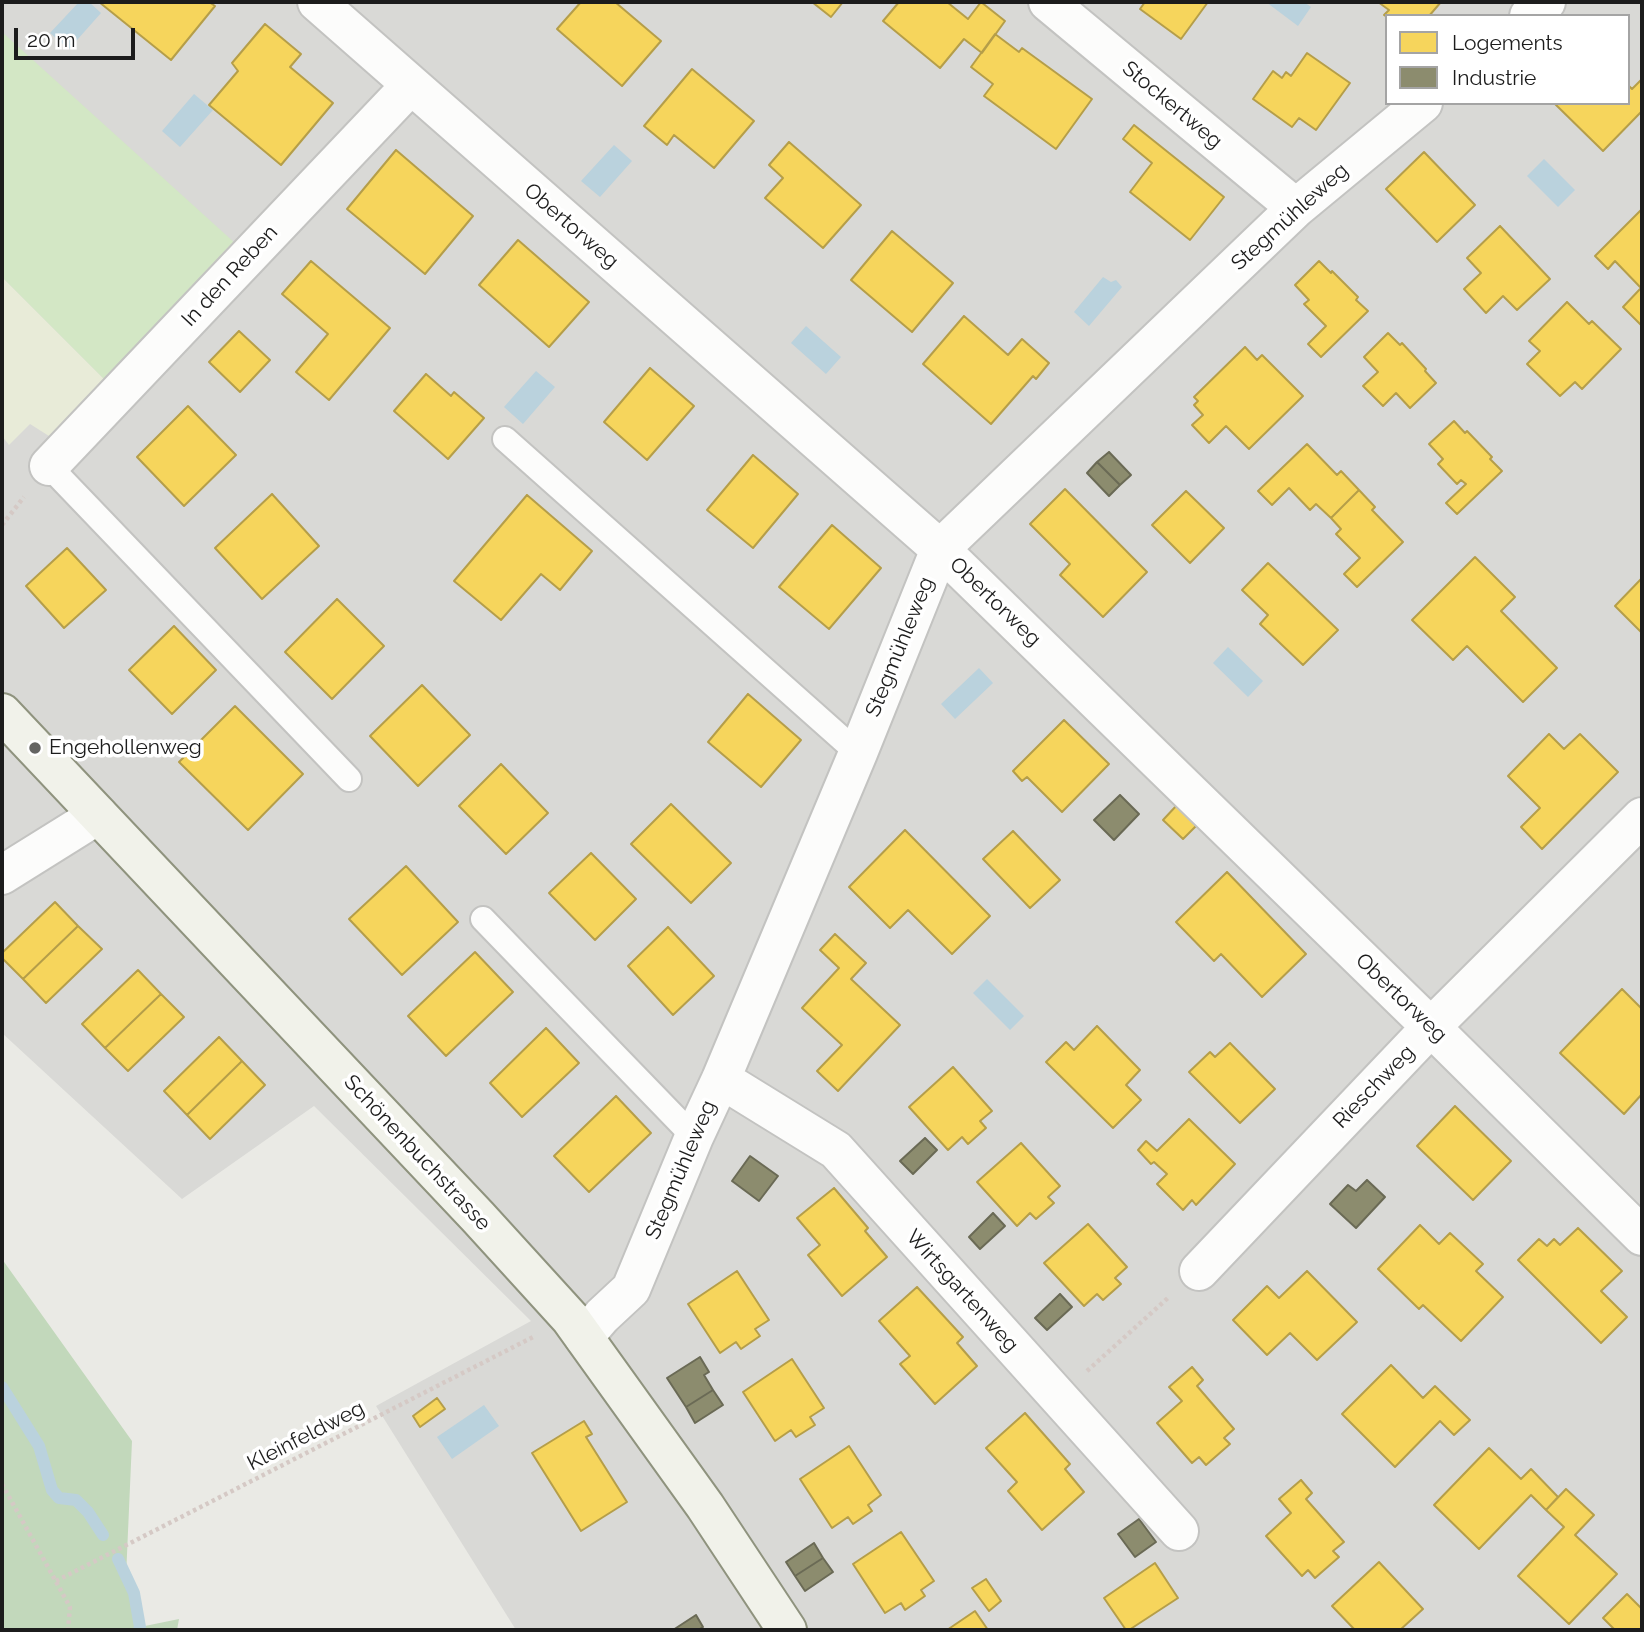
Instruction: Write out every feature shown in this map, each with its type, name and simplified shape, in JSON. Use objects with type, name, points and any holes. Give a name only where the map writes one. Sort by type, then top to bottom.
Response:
[{"type":"street","name":"Obertorweg","points":[[317,2],[940,549],[1432,1027],[1642,1236]]},
{"type":"street","name":"Stockertweg","points":[[1048,2],[1296,208]]},
{"type":"street","points":[[1531,14],[1546,2]]},
{"type":"street","name":"In den Reben","points":[[49,467],[411,85]]},
{"type":"street","name":"Stegmühleweg","points":[[577,1327],[601,1317],[631,1289],[858,753],[940,549],[1296,208],[1421,105]]},
{"type":"street","name":"Schönenbuchstrasse","points":[[2,713],[478,1217],[577,1327],[705,1506],[787,1630]]},
{"type":"street","points":[[2,875],[97,815]]},
{"type":"street","name":"Rieschweg","points":[[1199,1271],[1432,1027],[1642,817]]},
{"type":"street","name":"Wirtsgartenweg","points":[[721,1079],[836,1150],[1179,1531]]},
{"type":"lane","points":[[505,439],[858,753]]},
{"type":"lane","points":[[49,467],[349,779]]},
{"type":"lane","points":[[483,919],[694,1137]]},
{"type":"path","points":[[2,525],[10,514]]},
{"type":"path","points":[[1058,1398],[1199,1271]]},
{"type":"path","name":"Kleinfeldweg","points":[[56,1581],[577,1327]]},
{"type":"path","points":[[2,1484],[70,1607],[68,1630]]},
{"type":"shaded area","points":[[2,2],[1642,2],[1642,1630],[516,1630],[376,1406],[531,1321],[314,1106],[182,1199],[2,1033]]},
{"type":"green space","points":[[2,32],[236,244],[112,387],[2,277]]},
{"type":"green space","points":[[2,277],[112,387],[60,443],[30,424],[9,445],[2,436]]},
{"type":"green space","points":[[2,1259],[132,1441],[126,1577],[140,1627],[179,1619],[177,1630],[2,1630]]},
{"type":"water","points":[[79,2],[89,2],[101,13],[69,49],[50,33]]},
{"type":"water","points":[[1266,2],[1304,2],[1311,7],[1298,26]]},
{"type":"water","points":[[194,94],[213,110],[180,147],[162,131]]},
{"type":"water","points":[[614,145],[632,161],[600,197],[581,181]]},
{"type":"water","points":[[1544,159],[1575,190],[1558,207],[1527,176]]},
{"type":"water","points":[[1103,277],[1111,282],[1116,280],[1122,287],[1089,326],[1074,312]]},
{"type":"water","points":[[806,326],[841,357],[826,374],[791,343]]},
{"type":"water","points":[[536,371],[555,387],[523,424],[504,407]]},
{"type":"water","points":[[1228,647],[1263,681],[1248,697],[1213,663]]},
{"type":"water","points":[[979,668],[993,683],[955,719],[941,704]]},
{"type":"water","points":[[987,979],[1024,1016],[1010,1030],[973,993]]},
{"type":"water","points":[[484,1405],[499,1426],[452,1459],[437,1437]]},
{"type":"building: Logements","points":[[99,2],[209,2],[215,6],[171,60]]},
{"type":"building: Logements","points":[[581,2],[615,2],[661,41],[622,86],[557,29]]},
{"type":"building: Logements","points":[[812,2],[843,2],[831,17]]},
{"type":"building: Logements","points":[[899,2],[947,2],[968,19],[981,2],[1005,21],[982,53],[964,39],[940,68],[883,21]]},
{"type":"building: Logements","points":[[1145,2],[1208,2],[1181,39],[1140,9]]},
{"type":"building: Logements","points":[[1378,2],[1441,2],[1431,14],[1385,14],[1389,10]]},
{"type":"building: Logements","points":[[265,24],[301,54],[290,67],[333,103],[281,165],[209,105],[238,71],[232,63]]},
{"type":"building: Logements","points":[[995,34],[1019,52],[1022,48],[1092,99],[1056,149],[984,96],[993,84],[971,67]]},
{"type":"building: Logements","points":[[1307,53],[1350,83],[1316,130],[1299,118],[1292,127],[1253,99],[1273,71],[1282,78],[1286,72],[1291,76]]},
{"type":"building: Logements","points":[[692,69],[754,121],[714,168],[674,135],[667,145],[644,126]]},
{"type":"building: Logements","points":[[1642,79],[1642,111],[1603,151],[1556,105],[1630,105],[1630,87],[1632,89]]},
{"type":"building: Logements","points":[[1134,125],[1224,197],[1190,240],[1130,192],[1152,163],[1123,139]]},
{"type":"building: Logements","points":[[789,142],[861,205],[823,248],[765,198],[783,178],[769,165]]},
{"type":"building: Logements","points":[[396,150],[473,216],[425,274],[347,209]]},
{"type":"building: Logements","points":[[1424,152],[1475,205],[1437,242],[1386,189]]},
{"type":"building: Logements","points":[[1642,209],[1642,326],[1623,307],[1641,288],[1615,261],[1608,269],[1595,256]]},
{"type":"building: Logements","points":[[1500,226],[1550,279],[1517,310],[1503,296],[1486,313],[1464,289],[1481,273],[1467,258]]},
{"type":"building: Logements","points":[[892,231],[953,283],[912,332],[851,280]]},
{"type":"building: Logements","points":[[518,240],[589,302],[549,347],[479,285]]},
{"type":"building: Logements","points":[[311,261],[390,328],[329,400],[296,372],[328,334],[282,294]]},
{"type":"building: Logements","points":[[1319,261],[1358,297],[1356,300],[1368,311],[1321,357],[1308,344],[1326,326],[1304,304],[1309,300],[1295,285]]},
{"type":"building: Logements","points":[[1567,302],[1589,324],[1592,321],[1621,349],[1582,389],[1575,382],[1560,396],[1527,364],[1540,351],[1529,341]]},
{"type":"building: Logements","points":[[964,316],[1008,355],[1022,339],[1049,363],[1036,379],[1033,376],[991,424],[923,364]]},
{"type":"building: Logements","points":[[239,331],[270,360],[240,392],[209,362]]},
{"type":"building: Logements","points":[[1388,333],[1400,345],[1402,343],[1436,383],[1410,408],[1396,393],[1383,406],[1363,386],[1378,372],[1364,357]]},
{"type":"building: Logements","points":[[1245,347],[1257,360],[1262,355],[1303,396],[1249,449],[1226,426],[1209,443],[1192,425],[1203,415],[1194,405],[1198,401],[1194,397]]},
{"type":"building: Logements","points":[[650,368],[694,406],[647,460],[604,422]]},
{"type":"building: Logements","points":[[426,374],[451,396],[454,392],[484,418],[448,459],[394,411]]},
{"type":"building: Logements","points":[[188,406],[236,455],[184,506],[137,457]]},
{"type":"building: Logements","points":[[1454,421],[1492,457],[1490,459],[1502,471],[1457,514],[1446,503],[1466,484],[1461,480],[1457,484],[1438,464],[1443,459],[1429,444]]},
{"type":"building: Logements","points":[[1307,444],[1337,475],[1341,471],[1359,490],[1331,518],[1316,504],[1310,510],[1289,488],[1272,505],[1258,491]]},
{"type":"building: Logements","points":[[753,455],[798,494],[753,548],[707,510]]},
{"type":"building: Logements","points":[[1065,489],[1147,572],[1103,617],[1060,575],[1070,564],[1030,524]]},
{"type":"building: Logements","points":[[1359,490],[1375,507],[1372,510],[1403,542],[1357,587],[1344,574],[1360,558],[1336,534],[1341,529],[1331,518]]},
{"type":"building: Logements","points":[[1186,491],[1224,528],[1190,563],[1152,525]]},
{"type":"building: Logements","points":[[272,494],[319,546],[262,599],[215,548]]},
{"type":"building: Logements","points":[[527,495],[592,551],[560,590],[541,574],[501,620],[454,581]]},
{"type":"building: Logements","points":[[832,525],[881,568],[829,629],[779,587]]},
{"type":"building: Logements","points":[[67,548],[106,590],[64,628],[26,586]]},
{"type":"building: Logements","points":[[1475,557],[1515,597],[1501,611],[1557,668],[1523,702],[1467,646],[1453,660],[1412,620]]},
{"type":"building: Logements","points":[[1268,563],[1338,630],[1303,665],[1260,624],[1268,615],[1242,590]]},
{"type":"building: Logements","points":[[1642,578],[1642,633],[1615,606]]},
{"type":"building: Logements","points":[[337,599],[384,646],[332,699],[285,652]]},
{"type":"building: Logements","points":[[174,626],[216,670],[172,714],[129,670]]},
{"type":"building: Logements","points":[[422,685],[470,735],[418,786],[370,736]]},
{"type":"building: Logements","points":[[748,694],[801,740],[761,787],[708,742]]},
{"type":"building: Logements","points":[[235,706],[303,774],[248,830],[179,762]]},
{"type":"building: Logements","points":[[1064,720],[1109,764],[1062,812],[1027,777],[1022,781],[1013,771]]},
{"type":"building: Logements","points":[[1549,734],[1564,749],[1580,734],[1618,772],[1542,849],[1521,827],[1540,808],[1508,776]]},
{"type":"building: Logements","points":[[501,764],[548,813],[506,854],[459,806]]},
{"type":"building: Logements","points":[[671,804],[731,863],[691,903],[631,844]]},
{"type":"building: Logements","points":[[1177,805],[1197,825],[1183,839],[1163,820]]},
{"type":"building: Logements","points":[[905,830],[990,916],[952,954],[908,910],[890,928],[849,887]]},
{"type":"building: Logements","points":[[1013,831],[1060,880],[1030,908],[983,859]]},
{"type":"building: Logements","points":[[591,853],[636,899],[595,940],[549,893]]},
{"type":"building: Logements","points":[[406,866],[458,922],[402,975],[349,919]]},
{"type":"building: Logements","points":[[1227,872],[1306,954],[1262,997],[1221,954],[1214,961],[1176,922]]},
{"type":"building: Logements","points":[[55,902],[78,926],[23,979],[2,958],[2,953]]},
{"type":"building: Logements","points":[[78,926],[102,949],[46,1003],[23,979]]},
{"type":"building: Logements","points":[[668,927],[714,976],[673,1015],[628,966]]},
{"type":"building: Logements","points":[[835,934],[866,963],[851,979],[900,1025],[838,1091],[817,1071],[842,1045],[802,1008],[839,968],[820,950]]},
{"type":"building: Logements","points":[[475,952],[513,992],[446,1056],[408,1016]]},
{"type":"building: Logements","points":[[138,970],[161,994],[105,1048],[82,1024]]},
{"type":"building: Logements","points":[[1622,989],[1642,1009],[1642,1094],[1624,1114],[1560,1053]]},
{"type":"building: Logements","points":[[161,994],[184,1017],[128,1071],[105,1048]]},
{"type":"building: Logements","points":[[1097,1026],[1140,1070],[1126,1085],[1141,1100],[1113,1128],[1046,1062],[1066,1042],[1074,1050]]},
{"type":"building: Logements","points":[[546,1028],[579,1063],[522,1117],[490,1083]]},
{"type":"building: Logements","points":[[219,1037],[242,1061],[187,1115],[164,1091]]},
{"type":"building: Logements","points":[[1230,1043],[1275,1089],[1240,1123],[1189,1072],[1210,1052],[1215,1057]]},
{"type":"building: Logements","points":[[242,1061],[265,1085],[210,1139],[187,1115]]},
{"type":"building: Logements","points":[[953,1067],[992,1111],[980,1121],[986,1128],[968,1144],[962,1137],[948,1150],[909,1107]]},
{"type":"building: Logements","points":[[616,1096],[651,1133],[589,1192],[554,1156]]},
{"type":"building: Logements","points":[[1455,1106],[1511,1161],[1473,1200],[1417,1146]]},
{"type":"building: Logements","points":[[1189,1119],[1235,1164],[1196,1205],[1192,1200],[1183,1210],[1157,1184],[1167,1174],[1154,1162],[1151,1164],[1138,1150],[1146,1141],[1157,1151]]},
{"type":"building: Logements","points":[[1021,1143],[1060,1186],[1048,1197],[1054,1203],[1036,1219],[1030,1213],[1017,1226],[977,1182]]},
{"type":"building: Logements","points":[[834,1188],[868,1228],[865,1231],[887,1257],[842,1296],[808,1255],[820,1245],[797,1218]]},
{"type":"building: Logements","points":[[1088,1224],[1127,1267],[1115,1278],[1121,1284],[1103,1300],[1097,1294],[1084,1306],[1044,1263]]},
{"type":"building: Logements","points":[[1420,1225],[1439,1244],[1450,1233],[1483,1264],[1476,1271],[1503,1297],[1461,1341],[1423,1305],[1419,1309],[1378,1269]]},
{"type":"building: Logements","points":[[1578,1228],[1622,1271],[1601,1291],[1627,1317],[1601,1343],[1518,1260],[1539,1239],[1547,1246],[1554,1239],[1560,1245]]},
{"type":"building: Logements","points":[[737,1271],[769,1320],[755,1329],[760,1336],[741,1349],[736,1342],[720,1353],[688,1304]]},
{"type":"building: Logements","points":[[1307,1271],[1357,1322],[1317,1360],[1290,1333],[1267,1355],[1233,1320],[1267,1286],[1279,1298]]},
{"type":"building: Logements","points":[[917,1287],[963,1337],[957,1343],[977,1366],[935,1404],[900,1364],[910,1356],[879,1321]]},
{"type":"building: Logements","points":[[792,1359],[824,1408],[810,1417],[815,1425],[796,1437],[791,1430],[775,1441],[743,1392]]},
{"type":"building: Logements","points":[[1391,1365],[1423,1398],[1435,1386],[1470,1420],[1454,1435],[1440,1421],[1395,1467],[1342,1414]]},
{"type":"building: Logements","points":[[1192,1367],[1203,1380],[1197,1386],[1234,1429],[1224,1438],[1230,1444],[1206,1465],[1199,1457],[1192,1463],[1157,1423],[1182,1401],[1169,1387]]},
{"type":"building: Logements","points":[[437,1398],[445,1409],[420,1427],[413,1416]]},
{"type":"building: Logements","points":[[1025,1413],[1070,1464],[1065,1469],[1084,1492],[1042,1530],[1008,1491],[1017,1482],[986,1448]]},
{"type":"building: Logements","points":[[584,1421],[592,1434],[586,1437],[627,1502],[581,1531],[532,1453]]},
{"type":"building: Logements","points":[[849,1446],[881,1495],[868,1505],[872,1511],[853,1524],[848,1517],[832,1528],[800,1479]]},
{"type":"building: Logements","points":[[1489,1448],[1521,1479],[1531,1469],[1558,1497],[1546,1510],[1531,1495],[1479,1549],[1434,1505]]},
{"type":"building: Logements","points":[[1301,1480],[1312,1493],[1306,1499],[1344,1542],[1333,1551],[1339,1557],[1315,1578],[1308,1570],[1302,1576],[1266,1536],[1291,1513],[1279,1499]]},
{"type":"building: Logements","points":[[1566,1489],[1594,1515],[1575,1535],[1617,1574],[1569,1624],[1518,1576],[1564,1527],[1546,1510]]},
{"type":"building: Logements","points":[[901,1532],[934,1581],[921,1590],[925,1596],[905,1610],[901,1603],[885,1613],[853,1564]]},
{"type":"building: Logements","points":[[1379,1562],[1423,1609],[1400,1630],[1355,1630],[1332,1606]]},
{"type":"building: Logements","points":[[1155,1563],[1178,1598],[1126,1630],[1104,1598]]},
{"type":"building: Logements","points":[[986,1579],[1001,1601],[989,1611],[972,1588]]},
{"type":"building: Logements","points":[[1627,1594],[1642,1609],[1642,1630],[1615,1630],[1603,1618]]},
{"type":"building: Logements","points":[[975,1611],[988,1630],[947,1630]]},
{"type":"building: Industrie","points":[[1109,452],[1131,475],[1120,485],[1097,462]]},
{"type":"building: Industrie","points":[[1097,462],[1120,485],[1109,496],[1087,473]]},
{"type":"building: Industrie","points":[[1120,795],[1139,814],[1114,840],[1094,820]]},
{"type":"building: Industrie","points":[[925,1138],[937,1150],[913,1174],[900,1161]]},
{"type":"building: Industrie","points":[[750,1156],[778,1176],[759,1201],[732,1181]]},
{"type":"building: Industrie","points":[[1367,1180],[1385,1197],[1356,1228],[1330,1204],[1348,1185],[1356,1191]]},
{"type":"building: Industrie","points":[[993,1213],[1005,1226],[980,1249],[969,1237]]},
{"type":"building: Industrie","points":[[1060,1294],[1072,1307],[1047,1330],[1035,1318]]},
{"type":"building: Industrie","points":[[700,1357],[709,1372],[704,1375],[713,1390],[686,1407],[667,1378]]},
{"type":"building: Industrie","points":[[713,1390],[723,1405],[695,1423],[686,1407]]},
{"type":"building: Industrie","points":[[1139,1519],[1156,1542],[1135,1557],[1118,1534]]},
{"type":"building: Industrie","points":[[814,1543],[823,1558],[795,1576],[786,1562]]},
{"type":"building: Industrie","points":[[823,1558],[833,1572],[805,1591],[795,1576]]},
{"type":"building: Industrie","points":[[696,1615],[703,1627],[698,1630],[673,1630]]},
{"type":"waterway","points":[[2,1387],[39,1446],[52,1490],[59,1498],[76,1500],[88,1512],[103,1535]]},
{"type":"waterway","points":[[118,1559],[134,1593],[139,1630]]},
{"type":"place","name":"Engehollenweg","points":[[35,748]]}]
